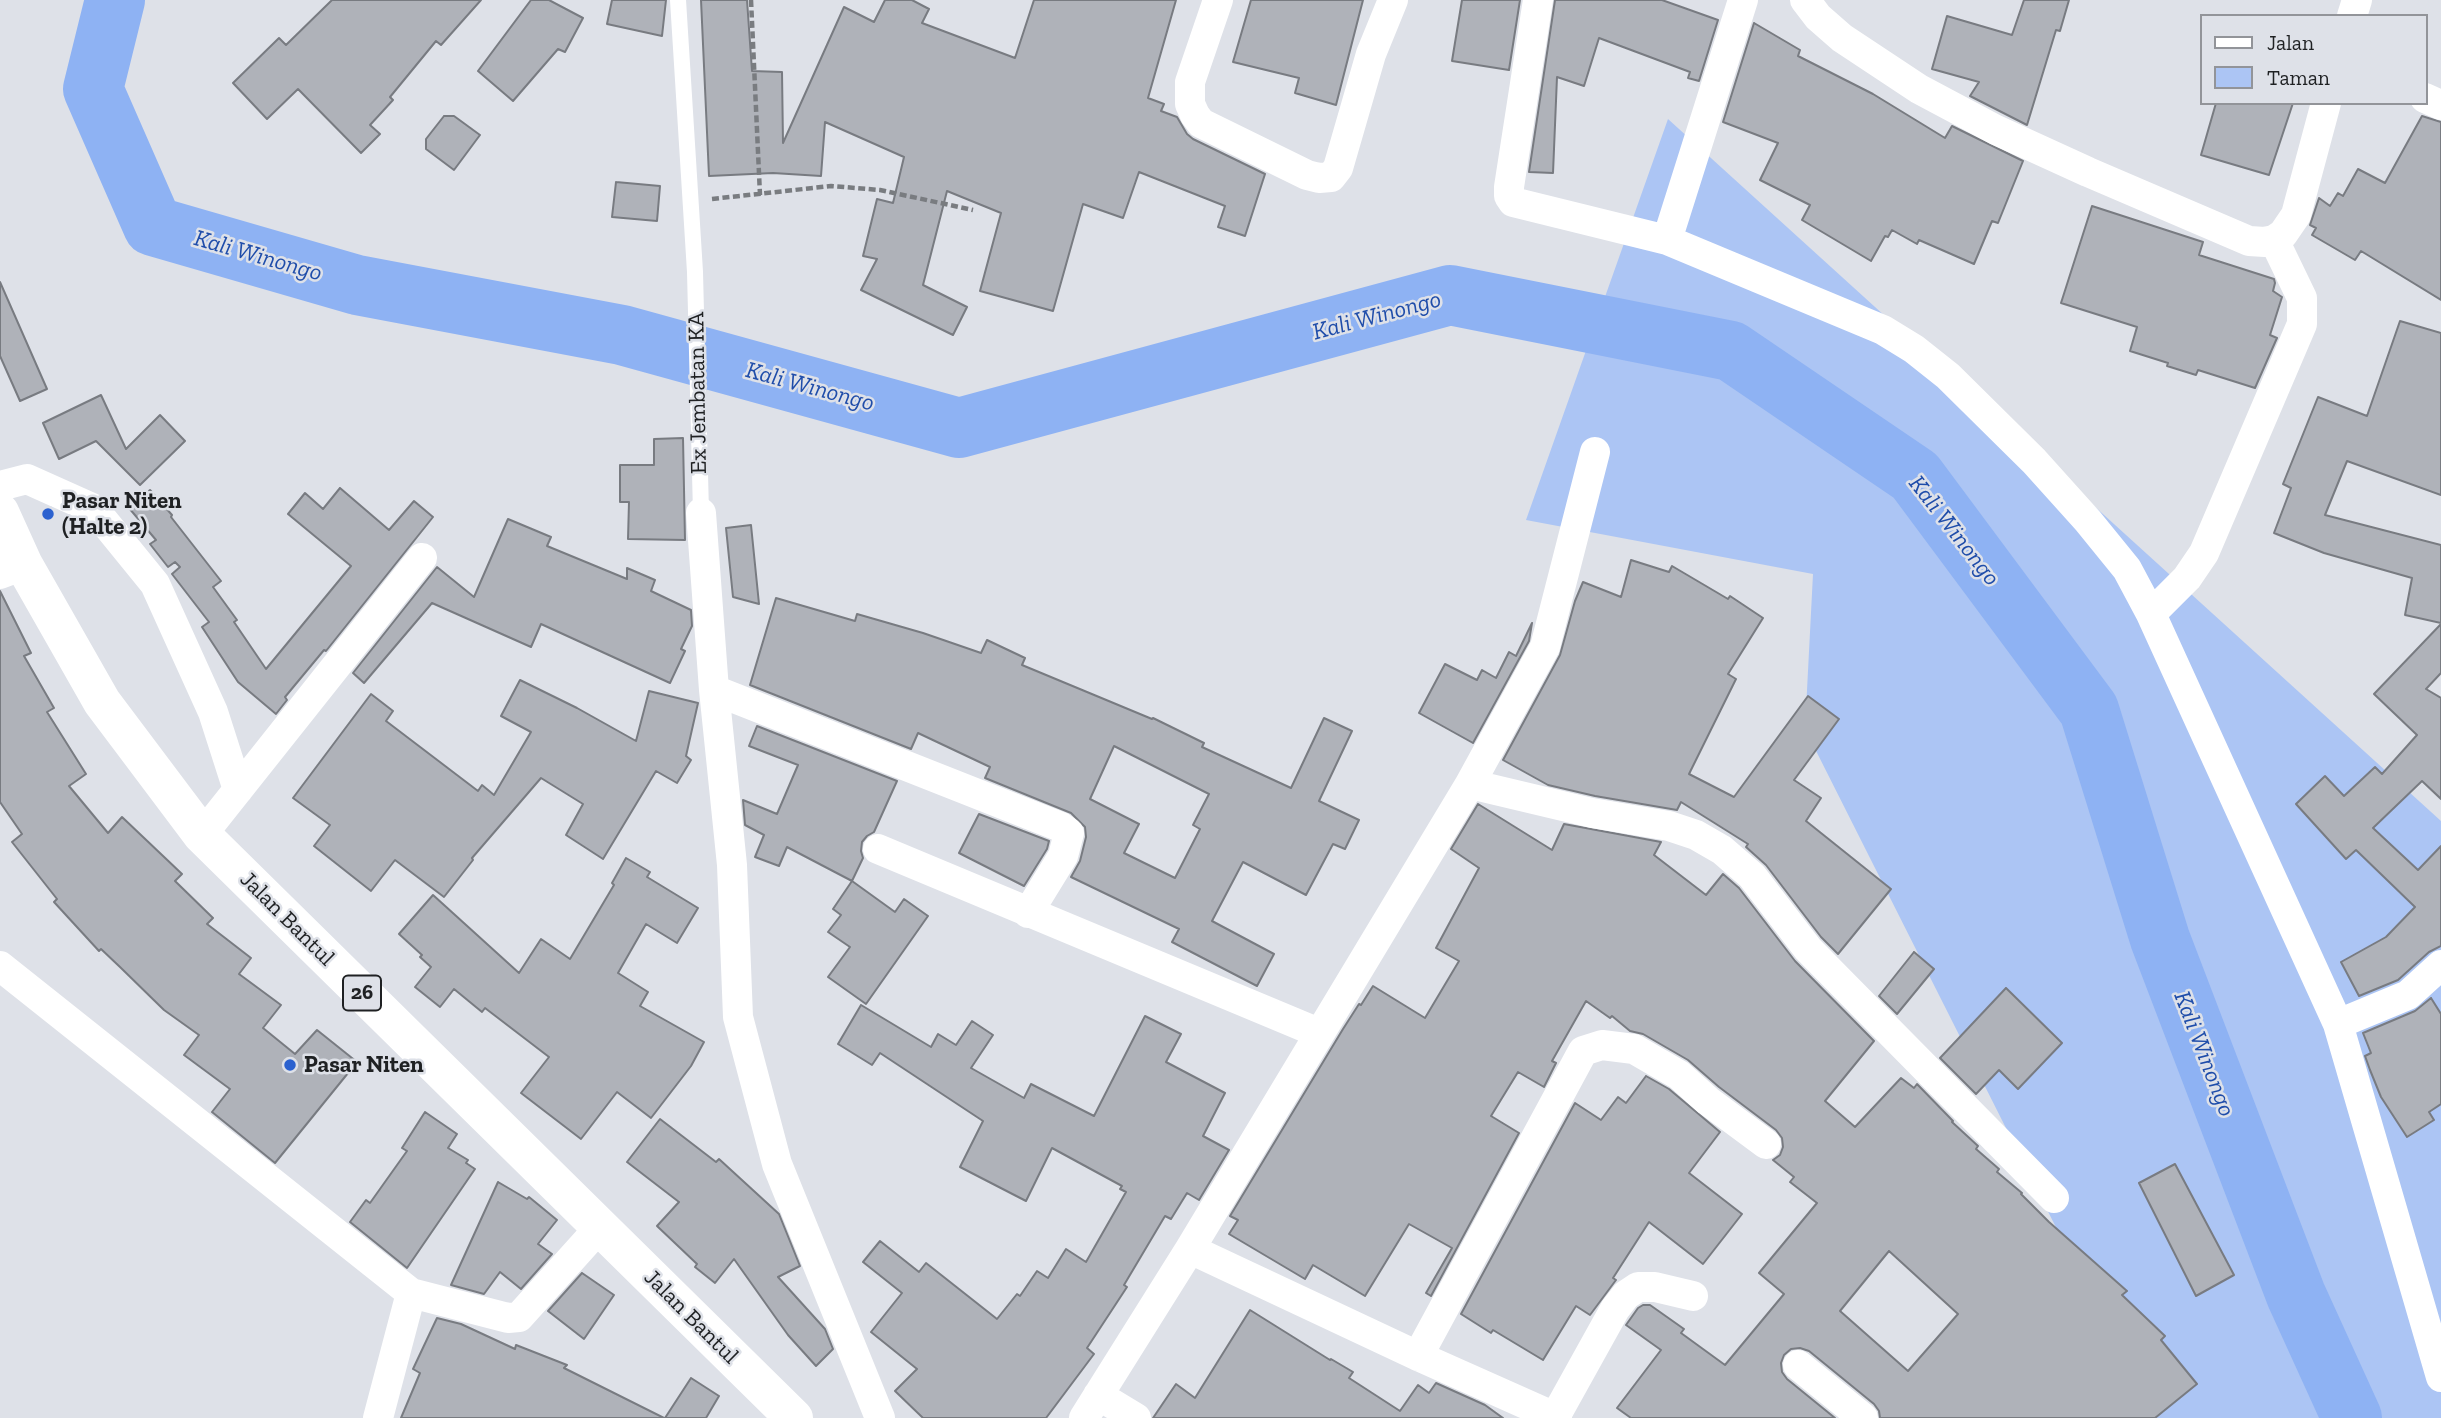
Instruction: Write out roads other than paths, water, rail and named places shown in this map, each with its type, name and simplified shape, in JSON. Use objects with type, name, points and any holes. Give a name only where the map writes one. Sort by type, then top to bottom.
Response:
[{"type":"main road","name":"Jalan Bantul","points":[[0,512],[12,570],[102,702],[202,835],[794,1418]]},
{"type":"street","points":[[1218,0],[1189,82],[1190,104],[1195,115],[1201,123],[1307,175],[1319,178],[1331,177],[1338,168],[1371,54],[1393,0]]},
{"type":"street","points":[[1538,0],[1509,187],[1511,199],[1528,206],[1667,240],[1883,330],[1914,349],[1948,376],[2034,461],[2127,569],[2151,614],[2338,1024],[2430,1291],[2441,1377]]},
{"type":"street","points":[[1667,240],[1743,0]]},
{"type":"street","points":[[1805,0],[1818,17],[1876,62],[1919,89],[1996,130],[2249,241],[2274,240],[2283,234],[2296,215],[2325,105]]},
{"type":"street","points":[[2151,614],[2186,578],[2204,553],[2302,324],[2302,298],[2274,240]]},
{"type":"street","points":[[1136,1418],[1091,1406],[1190,1249],[1470,784],[1545,647],[1595,452]]},
{"type":"street","points":[[0,486],[27,479],[94,509],[155,584],[213,712],[238,790]]},
{"type":"street","points":[[701,513],[714,690],[732,865],[738,1017],[777,1164],[880,1418]]},
{"type":"street","points":[[202,835],[422,558]]},
{"type":"street","points":[[714,690],[1061,828],[1069,834],[1063,856],[1028,913]]},
{"type":"street","points":[[1470,784],[1592,813],[1669,827],[1696,835],[1722,850],[1752,876],[1808,949],[2054,1198]]},
{"type":"street","points":[[878,849],[1319,1033]]},
{"type":"street","points":[[2338,1024],[2408,995],[2441,965]]},
{"type":"street","points":[[0,966],[411,1293],[508,1318],[519,1317],[600,1227]]},
{"type":"street","points":[[1418,1356],[1583,1051],[1602,1045],[1634,1049],[1679,1075],[1708,1101],[1766,1144]]},
{"type":"street","points":[[1190,1249],[1556,1418],[1615,1309],[1626,1295],[1638,1287],[1655,1287],[1693,1296]]},
{"type":"street","points":[[378,1418],[411,1293]]},
{"type":"street","points":[[1798,1364],[1863,1418]]},
{"type":"lane","name":"Ex Jembatan KA","points":[[678,0],[695,272],[701,513]]},
{"type":"waterway","name":"Kali Winongo","points":[[115,0],[93,89],[153,226],[357,285],[622,335],[959,428],[1450,295],[1731,351],[1915,476],[2089,710],[2160,939],[2296,1295],[2352,1418]]},
{"type":"place","name":"Pasar Niten (Halte 2)","points":[[48,514]]},
{"type":"place","name":"Pasar Niten","points":[[290,1065]]}]
